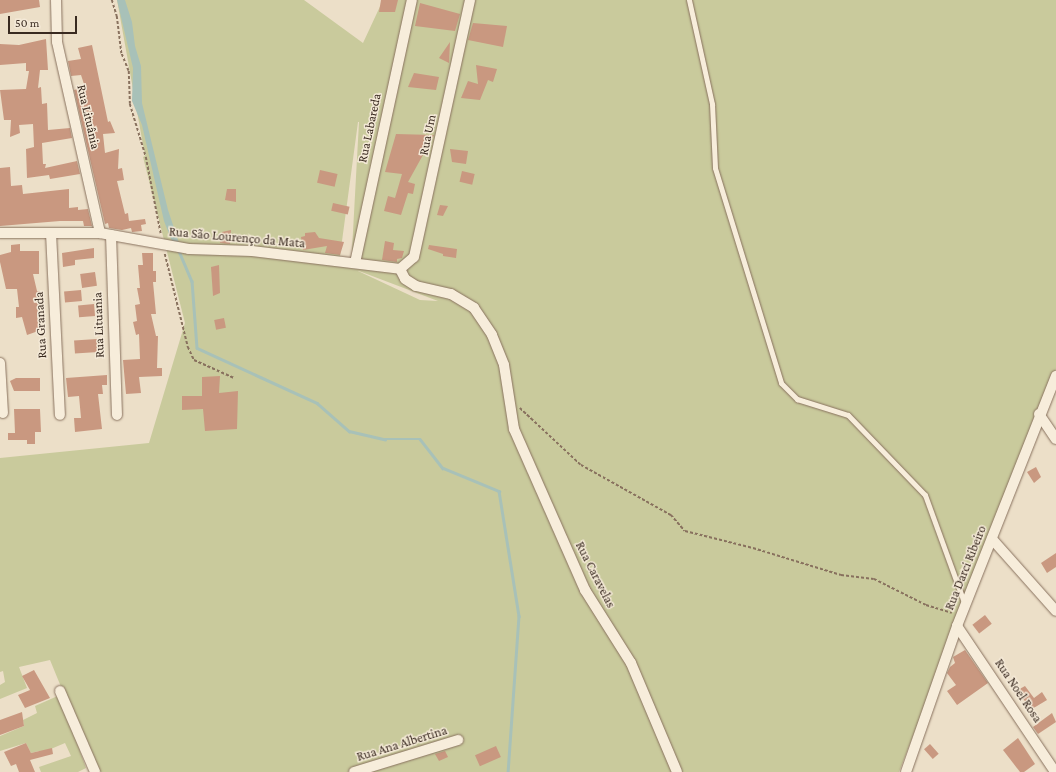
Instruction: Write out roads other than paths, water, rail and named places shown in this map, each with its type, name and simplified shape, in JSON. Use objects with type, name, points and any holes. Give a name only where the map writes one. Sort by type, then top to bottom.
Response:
[{"type":"street","name":"Rua Labareda","points":[[355,263],[412,0]]},
{"type":"street","name":"Rua Um","points":[[400,269],[412,261],[415,251],[470,0]]},
{"type":"street","name":"Rua Lituânia","points":[[55,4],[57,42],[100,233]]},
{"type":"street","name":"Rua São Lourenço da Mata","points":[[0,233],[100,233],[163,244],[355,263],[400,269]]},
{"type":"street","name":"Rua Granada","points":[[51,233],[60,415]]},
{"type":"street","name":"Rua Lituania","points":[[111,235],[113,353],[117,414]]},
{"type":"street","name":"Rua Caravelas","points":[[400,269],[405,279],[416,286],[451,294],[474,308],[500,351],[514,429],[585,590],[631,663],[677,772]]},
{"type":"street","points":[[0,363],[3,413]]},
{"type":"street","name":"Rua Darci Ribeiro","points":[[906,772],[957,626],[992,539],[1039,414],[1056,376]]},
{"type":"street","points":[[1039,414],[1056,439]]},
{"type":"street","points":[[992,539],[1056,612]]},
{"type":"street","name":"Rua Noel Rosa","points":[[957,626],[1055,772]]},
{"type":"street","points":[[60,691],[95,772]]},
{"type":"street","name":"Rua Ana Albertina","points":[[354,772],[458,740]]},
{"type":"lane","points":[[689,0],[712,104],[715,168],[781,383],[798,399],[848,415],[925,495],[963,611]]},
{"type":"water","points":[[117,0],[125,0],[132,22],[135,46],[141,66],[142,103],[168,210],[180,246],[173,244],[164,221],[142,125],[132,101],[133,68]]},
{"type":"waterway","points":[[179,251],[192,281],[197,348],[317,403],[349,431],[385,439],[420,439],[443,468],[499,491],[519,616],[508,772]]}]
